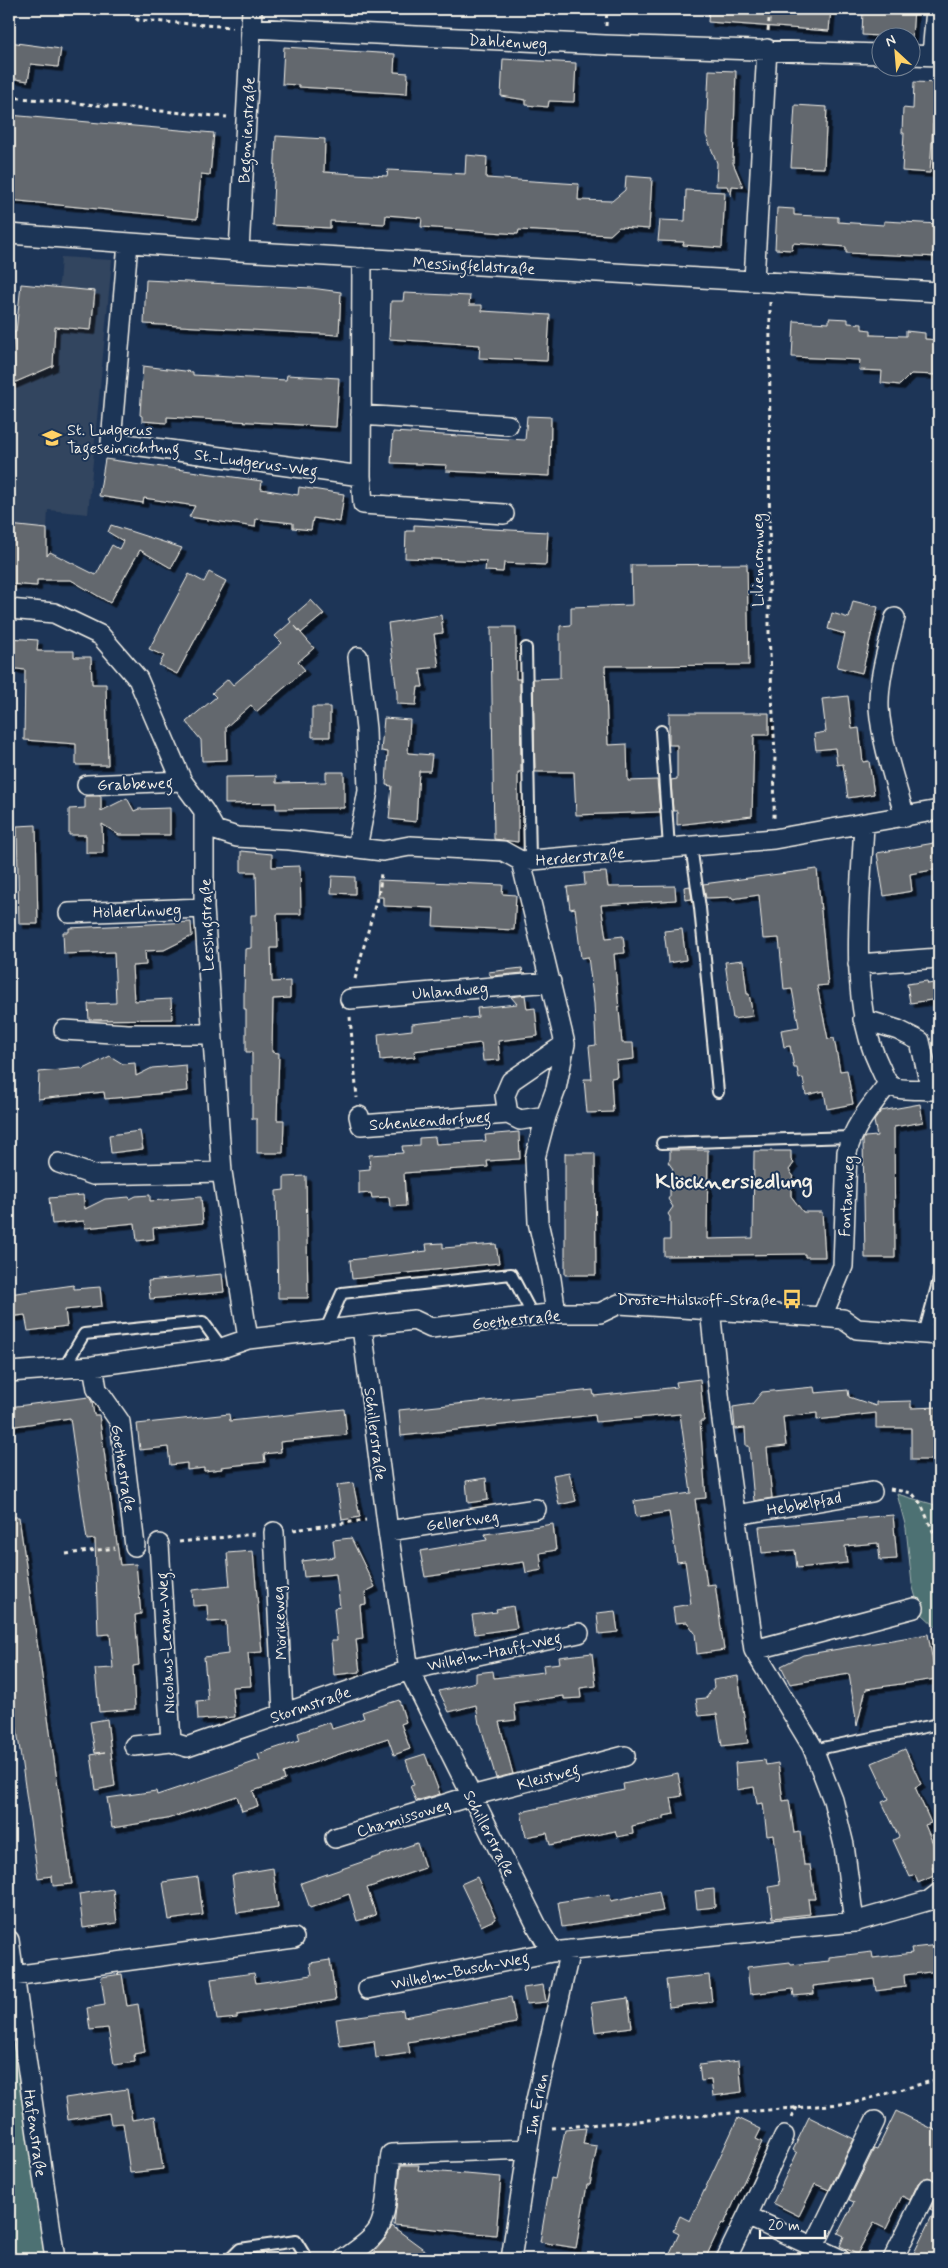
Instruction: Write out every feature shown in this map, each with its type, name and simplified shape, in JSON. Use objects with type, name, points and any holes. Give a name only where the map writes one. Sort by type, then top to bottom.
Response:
[{"type":"street","name":"Begonienstraße","points":[[239,251],[252,9]]},
{"type":"street","points":[[920,55],[936,56],[936,9]]},
{"type":"street","name":"Dahlienweg","points":[[250,28],[605,46],[767,49],[870,54]]},
{"type":"street","points":[[762,281],[767,49]]},
{"type":"street","name":"Messingfeldstraße","points":[[9,234],[239,251],[939,292]]},
{"type":"street","name":"St.-Ludgerus-Weg","points":[[128,243],[111,442],[361,476]]},
{"type":"street","points":[[362,258],[361,476],[364,504],[504,514]]},
{"type":"street","points":[[361,415],[508,425]]},
{"type":"street","points":[[9,609],[54,613],[100,634],[138,679],[182,782],[204,811]]},
{"type":"street","points":[[894,618],[883,668],[879,707],[884,744],[905,817]]},
{"type":"street","points":[[357,848],[368,791],[366,729],[358,657]]},
{"type":"street","name":"Grabbeweg","points":[[87,785],[182,782]]},
{"type":"street","name":"Herderstraße","points":[[204,811],[215,830],[237,837],[383,851],[410,846],[503,851],[525,860],[774,839],[939,810]]},
{"type":"street","name":"Lessingstraße","points":[[204,811],[204,908],[222,1172],[248,1339]]},
{"type":"street","points":[[863,1019],[898,1030],[920,1041],[935,1089],[894,1088],[888,1084],[875,1057],[863,1019],[858,964],[864,824]]},
{"type":"street","points":[[525,860],[565,1044],[556,1089],[534,1158],[538,1222],[551,1279],[556,1313]]},
{"type":"street","name":"Hölderlinweg","points":[[69,913],[204,908]]},
{"type":"street","points":[[858,964],[939,958]]},
{"type":"street","name":"Uhlandweg","points":[[350,999],[551,982]]},
{"type":"street","points":[[64,1030],[128,1034],[212,1034]]},
{"type":"street","points":[[546,1116],[520,1120],[508,1114],[505,1095],[510,1081],[565,1044]]},
{"type":"street","name":"Fontaneweg","points":[[822,1317],[843,1266],[847,1152],[851,1137],[863,1114],[888,1084]]},
{"type":"street","name":"Schenkendorfweg","points":[[359,1116],[361,1125],[508,1114]]},
{"type":"street","points":[[59,1163],[93,1175],[222,1172]]},
{"type":"street","name":"Goethestraße","points":[[9,1372],[93,1366],[222,1348],[248,1339],[414,1320],[431,1328],[556,1313],[600,1313],[619,1304],[843,1319],[857,1329],[931,1335]]},
{"type":"street","points":[[710,1310],[718,1396],[754,1650],[813,1750],[833,1800],[844,1845],[854,1922]]},
{"type":"street","name":"Schillerstraße","points":[[362,1327],[387,1524],[409,1670],[538,1928],[561,1951]]},
{"type":"street","name":"Goethestraße","points":[[93,1366],[97,1389],[120,1422],[135,1546]]},
{"type":"street","name":"Hebbelpfad","points":[[736,1515],[872,1492]]},
{"type":"street","name":"Gellertweg","points":[[387,1524],[536,1509]]},
{"type":"street","name":"Mörikeweg","points":[[274,1532],[283,1713]]},
{"type":"street","name":"Nicolaus-Lenau-Weg","points":[[159,1544],[171,1742]]},
{"type":"street","points":[[754,1650],[914,1608]]},
{"type":"street","name":"Wilhelm-Hauff-Weg","points":[[409,1670],[579,1632]]},
{"type":"street","name":"Stormstraße","points":[[171,1742],[187,1747],[211,1740],[409,1670]]},
{"type":"street","points":[[134,1746],[171,1742]]},
{"type":"street","name":"Kleistweg","points":[[471,1796],[625,1756]]},
{"type":"street","name":"Chamissoweg","points":[[334,1838],[471,1796]]},
{"type":"street","points":[[561,1951],[854,1922],[930,1900],[939,1893]]},
{"type":"street","points":[[14,1976],[294,1938]]},
{"type":"street","name":"Hafenstraße","points":[[9,1940],[55,2259]]},
{"type":"street","name":"Wilhelm-Busch-Weg","points":[[368,1989],[561,1951]]},
{"type":"street","name":"Im Erlen","points":[[510,2259],[561,1951]]},
{"type":"street","points":[[814,2246],[875,2121]]},
{"type":"street","points":[[726,2259],[784,2136]]},
{"type":"street","points":[[344,2259],[379,2228],[384,2209],[391,2154],[528,2149]]},
{"type":"street","points":[[893,2259],[928,2188]]},
{"type":"street","points":[[747,2216],[840,2259]]},
{"type":"lane","points":[[525,860],[526,648]]},
{"type":"lane","points":[[661,732],[669,848]]},
{"type":"lane","points":[[691,846],[700,908],[718,1092]]},
{"type":"lane","points":[[662,1143],[851,1137]]},
{"type":"lane","points":[[325,1331],[342,1293],[511,1274],[533,1316]]},
{"type":"lane","points":[[931,1335],[939,1279]]},
{"type":"lane","points":[[64,1368],[84,1334],[203,1322],[222,1348]]},
{"type":"lane","points":[[813,1750],[939,1724]]},
{"type":"lane","points":[[232,2258],[240,2249],[296,2241],[307,2259]]},
{"type":"path","points":[[130,13],[138,20],[250,28]]},
{"type":"path","points":[[9,97],[247,119]]},
{"type":"path","name":"Liliencronweg","points":[[762,281],[769,308],[769,634],[775,755],[774,839]]},
{"type":"path","points":[[872,1492],[895,1489],[912,1493],[921,1504],[938,1539],[939,1556]]},
{"type":"path","points":[[159,1544],[274,1532],[387,1524]]},
{"type":"path","points":[[66,1554],[135,1546]]},
{"type":"path","points":[[531,2130],[853,2103],[939,2079]]},
{"type":"shaded area","name":"St. Ludgerus Tageseinrichtung","points":[[61,257],[112,260],[88,514],[48,510],[47,529],[9,525],[9,362],[53,366]]},
{"type":"green space","points":[[897,1494],[939,1506],[939,1630],[920,1612],[912,1584],[906,1528]]},
{"type":"green space","points":[[9,1917],[60,2259],[9,2259]]},
{"type":"building","points":[[709,9],[831,9],[829,31],[708,22]]},
{"type":"building","points":[[863,9],[914,9],[913,28],[870,28],[870,35],[862,35]]},
{"type":"building","points":[[9,42],[61,49],[58,67],[31,64],[28,81],[9,78]]},
{"type":"building","points":[[284,47],[395,54],[394,72],[408,73],[407,94],[299,87],[299,85],[282,84]]},
{"type":"building","points":[[503,59],[576,63],[574,102],[549,101],[548,107],[526,105],[526,100],[501,96]]},
{"type":"building","points":[[709,70],[736,71],[733,163],[743,187],[732,186],[731,196],[727,186],[716,186],[717,163],[706,135]]},
{"type":"building","points":[[914,82],[939,83],[939,124],[933,124],[930,173],[902,171],[903,108],[913,109]]},
{"type":"building","points":[[795,105],[827,107],[824,168],[791,167]]},
{"type":"building","points":[[9,115],[214,133],[210,175],[201,174],[197,219],[9,200]]},
{"type":"building","points":[[276,136],[325,139],[324,172],[387,176],[388,170],[465,174],[466,155],[487,157],[486,178],[579,184],[578,200],[612,201],[625,190],[626,176],[652,178],[649,229],[619,227],[610,235],[519,230],[518,234],[421,227],[422,218],[386,215],[385,224],[330,221],[330,228],[272,225]]},
{"type":"building","points":[[686,190],[725,192],[722,248],[683,245],[684,242],[658,241],[660,220],[685,221]]},
{"type":"building","points":[[777,208],[794,209],[794,215],[838,217],[838,222],[884,225],[884,221],[939,224],[939,257],[846,253],[846,247],[793,243],[792,250],[775,249]]},
{"type":"building","points":[[146,280],[311,288],[341,292],[339,335],[144,324]]},
{"type":"building","points":[[21,284],[95,291],[91,330],[55,327],[53,366],[9,385],[9,362],[11,362],[14,332],[16,332]]},
{"type":"building","points":[[404,293],[470,296],[469,305],[482,305],[482,311],[550,315],[547,361],[479,358],[480,345],[389,339],[391,301],[403,301]]},
{"type":"building","points":[[829,318],[848,319],[848,323],[862,324],[862,329],[871,330],[871,335],[906,336],[906,331],[925,333],[925,339],[939,340],[939,375],[911,374],[900,385],[881,383],[882,371],[859,370],[860,360],[792,357],[794,321],[829,323]]},
{"type":"building","points":[[143,366],[193,372],[193,375],[286,380],[287,375],[339,378],[336,427],[167,417],[167,423],[142,421],[142,416],[140,415]]},
{"type":"building","points":[[527,416],[551,417],[550,476],[446,471],[447,465],[391,463],[393,432],[525,440]]},
{"type":"building","points":[[105,459],[262,481],[261,489],[298,495],[299,487],[344,494],[340,522],[313,518],[311,530],[293,528],[293,523],[256,519],[255,527],[189,517],[195,506],[144,498],[143,503],[99,496]]},
{"type":"building","points":[[9,525],[47,529],[47,556],[50,552],[96,575],[112,545],[119,549],[123,541],[108,532],[111,525],[182,548],[171,568],[140,550],[110,603],[71,580],[37,580],[37,586],[9,584]]},
{"type":"building","points":[[414,525],[548,532],[546,565],[504,563],[503,572],[485,571],[486,561],[405,558],[406,531],[414,531]]},
{"type":"building","points":[[747,564],[749,665],[605,666],[608,745],[627,744],[628,781],[657,780],[660,812],[576,815],[574,772],[535,772],[533,679],[560,678],[560,626],[571,625],[571,607],[632,605],[631,565]]},
{"type":"building","points":[[209,572],[226,581],[177,674],[159,665],[164,656],[149,649],[189,574],[204,582]]},
{"type":"building","points":[[311,600],[324,614],[301,633],[314,648],[298,662],[305,670],[256,712],[251,705],[226,727],[227,760],[202,761],[201,740],[186,722],[216,697],[212,693],[228,679],[233,685],[282,643],[275,636],[291,622],[289,619]]},
{"type":"building","points":[[853,601],[878,607],[862,673],[837,667],[845,634],[828,629],[832,613],[849,618]]},
{"type":"building","points":[[441,615],[443,633],[434,634],[439,667],[420,669],[423,687],[418,687],[416,705],[397,704],[388,623]]},
{"type":"building","points":[[491,627],[516,627],[516,679],[520,679],[521,772],[518,772],[518,842],[494,839]]},
{"type":"building","points":[[9,638],[38,640],[37,651],[74,651],[74,657],[91,657],[92,684],[106,684],[108,765],[76,765],[76,744],[24,740],[25,670],[9,668]]},
{"type":"building","points":[[848,696],[852,729],[859,728],[863,762],[869,761],[874,794],[848,798],[843,764],[837,765],[835,748],[816,750],[814,734],[826,732],[822,699]]},
{"type":"building","points":[[312,707],[330,707],[330,737],[312,737]]},
{"type":"building","points":[[669,713],[769,713],[769,735],[754,735],[752,816],[677,825],[677,811],[673,811],[671,780],[677,779],[677,745],[669,745]]},
{"type":"building","points":[[384,718],[410,720],[408,753],[432,755],[430,771],[419,771],[416,822],[389,819],[392,786],[386,785],[388,752],[381,751]]},
{"type":"building","points":[[326,772],[344,772],[344,808],[276,809],[276,803],[225,804],[225,777],[276,776],[276,783],[326,782]]},
{"type":"building","points":[[85,796],[101,796],[101,811],[127,798],[134,811],[139,809],[170,808],[170,835],[119,835],[102,824],[103,853],[86,853],[86,835],[69,835],[69,809],[85,808]]},
{"type":"building","points":[[36,825],[38,924],[19,924],[17,826]]},
{"type":"building","points":[[934,843],[935,846],[939,845],[939,869],[910,874],[912,891],[884,896],[877,853]]},
{"type":"building","points":[[241,851],[272,854],[272,867],[300,866],[301,914],[277,914],[278,948],[271,948],[272,982],[290,981],[290,998],[273,999],[272,1052],[279,1053],[277,1120],[284,1120],[283,1153],[257,1153],[257,1119],[252,1119],[252,1052],[246,1052],[244,993],[245,949],[251,948],[251,915],[257,915],[256,872],[241,872]]},
{"type":"building","points":[[817,869],[828,985],[817,986],[828,1039],[834,1038],[840,1071],[847,1070],[853,1104],[827,1109],[824,1091],[806,1095],[803,1078],[799,1079],[797,1068],[794,1068],[790,1046],[784,1047],[781,1030],[799,1027],[792,989],[784,990],[779,938],[763,939],[759,895],[732,899],[732,897],[706,898],[703,884]]},
{"type":"building","points":[[606,872],[608,887],[675,886],[676,900],[601,905],[606,938],[623,936],[625,953],[614,954],[622,1043],[633,1043],[634,1059],[616,1061],[617,1077],[611,1078],[613,1112],[587,1113],[584,1079],[592,1079],[589,1046],[596,1045],[594,1004],[588,957],[581,958],[575,908],[570,909],[567,887],[585,885],[584,873]]},
{"type":"building","points":[[332,876],[355,877],[355,894],[331,893]]},
{"type":"building","points":[[378,880],[503,885],[502,894],[516,895],[514,930],[433,926],[434,908],[383,906],[383,897],[377,897]]},
{"type":"building","points":[[690,886],[692,899],[685,900],[684,887]]},
{"type":"building","points":[[191,922],[192,936],[164,950],[145,951],[146,965],[132,966],[134,1001],[171,999],[172,1019],[89,1020],[88,1004],[116,1003],[114,952],[64,954],[63,932],[69,932],[69,928]]},
{"type":"building","points":[[682,929],[686,960],[668,963],[664,931]]},
{"type":"building","points":[[743,960],[747,994],[749,994],[753,1016],[733,1019],[725,962]]},
{"type":"building","points":[[522,968],[523,973],[491,976],[488,972]]},
{"type":"building","points":[[927,981],[928,984],[939,982],[939,999],[910,1003],[907,984]]},
{"type":"building","points":[[525,995],[527,1009],[535,1008],[538,1036],[498,1041],[500,1060],[483,1061],[481,1043],[414,1051],[415,1057],[380,1060],[378,1034],[412,1030],[412,1024],[478,1017],[477,1008],[517,1004],[511,997]]},
{"type":"building","points":[[110,1056],[123,1064],[135,1063],[136,1076],[152,1068],[186,1065],[188,1091],[105,1099],[104,1092],[38,1099],[39,1072],[81,1068],[82,1070]]},
{"type":"building","points":[[920,1104],[923,1122],[894,1127],[895,1258],[865,1258],[863,1140],[865,1137],[877,1136],[874,1121],[881,1111]]},
{"type":"building","points":[[140,1131],[143,1149],[111,1153],[109,1135]]},
{"type":"building","points":[[519,1132],[520,1159],[487,1161],[488,1167],[404,1173],[406,1206],[390,1207],[389,1197],[372,1198],[371,1193],[359,1194],[359,1170],[370,1169],[369,1155],[403,1153],[402,1146],[419,1145],[419,1138],[435,1137],[436,1144],[486,1141],[485,1135]]},
{"type":"building","points":[[670,1150],[708,1150],[707,1239],[753,1238],[754,1151],[791,1151],[791,1160],[794,1163],[789,1170],[794,1177],[791,1180],[791,1196],[803,1212],[822,1212],[825,1257],[805,1257],[805,1254],[664,1256],[664,1240],[670,1240],[670,1217],[668,1214],[673,1207],[668,1199],[670,1196],[670,1173],[673,1169],[668,1162]]},
{"type":"building","points":[[565,1153],[595,1153],[596,1275],[565,1275]]},
{"type":"building","points":[[306,1176],[308,1298],[278,1298],[276,1191],[284,1190],[284,1177]]},
{"type":"building","points":[[83,1195],[85,1209],[105,1199],[129,1197],[130,1199],[136,1196],[150,1195],[150,1201],[201,1197],[203,1223],[153,1228],[154,1239],[137,1241],[135,1223],[85,1228],[84,1221],[52,1224],[49,1198]]},
{"type":"building","points":[[443,1243],[443,1248],[496,1244],[499,1263],[352,1279],[350,1260],[427,1251],[426,1244]]},
{"type":"building","points":[[222,1274],[224,1292],[150,1299],[148,1281]]},
{"type":"building","points":[[74,1285],[74,1289],[100,1287],[102,1306],[65,1310],[67,1326],[28,1331],[25,1315],[9,1317],[9,1294]]},
{"type":"building","points":[[700,1379],[704,1421],[700,1421],[706,1498],[695,1499],[707,1585],[715,1584],[724,1650],[697,1654],[695,1633],[687,1622],[675,1623],[673,1607],[691,1604],[685,1561],[677,1562],[669,1512],[636,1517],[634,1501],[691,1493],[680,1414],[596,1422],[595,1415],[401,1436],[399,1410],[593,1390],[594,1396],[677,1387],[676,1382]]},
{"type":"building","points":[[814,1387],[815,1393],[848,1390],[849,1397],[876,1406],[876,1402],[911,1401],[911,1408],[939,1407],[939,1460],[911,1460],[911,1428],[876,1428],[876,1413],[817,1420],[817,1413],[783,1417],[786,1446],[767,1448],[772,1498],[754,1501],[749,1446],[746,1446],[745,1428],[735,1429],[733,1407],[752,1404],[762,1392]]},
{"type":"building","points":[[89,1397],[92,1402],[94,1415],[99,1415],[120,1565],[136,1564],[141,1614],[135,1615],[139,1665],[133,1666],[135,1709],[99,1712],[95,1669],[113,1668],[110,1634],[98,1635],[95,1539],[87,1540],[70,1418],[9,1427],[9,1407]]},
{"type":"building","points":[[344,1409],[347,1435],[280,1442],[281,1452],[264,1454],[265,1462],[204,1471],[204,1468],[187,1470],[187,1463],[170,1465],[168,1447],[140,1450],[137,1424],[229,1414],[230,1421]]},
{"type":"building","points":[[569,1472],[576,1501],[559,1505],[553,1475]]},
{"type":"building","points":[[486,1478],[488,1500],[468,1503],[466,1481]]},
{"type":"building","points":[[353,1483],[360,1517],[342,1520],[337,1485]]},
{"type":"building","points":[[893,1515],[897,1559],[880,1560],[878,1543],[845,1546],[847,1563],[797,1568],[795,1550],[762,1553],[759,1527]]},
{"type":"building","points":[[9,1517],[19,1517],[72,1884],[53,1886],[52,1876],[38,1878],[9,1673]]},
{"type":"building","points":[[553,1524],[556,1550],[540,1553],[542,1570],[526,1573],[524,1562],[425,1577],[420,1551],[487,1540],[485,1534]]},
{"type":"building","points":[[351,1538],[375,1587],[365,1592],[366,1604],[360,1605],[363,1639],[356,1640],[360,1672],[334,1675],[331,1641],[337,1641],[334,1608],[340,1607],[336,1574],[304,1577],[302,1561],[335,1557],[333,1540]]},
{"type":"building","points":[[253,1551],[262,1652],[248,1653],[251,1686],[232,1687],[235,1717],[198,1720],[197,1701],[208,1700],[204,1657],[228,1654],[226,1621],[208,1622],[207,1605],[193,1606],[192,1590],[230,1586],[227,1553]]},
{"type":"building","points":[[513,1606],[517,1628],[475,1634],[472,1615],[497,1612],[496,1609]]},
{"type":"building","points":[[615,1611],[618,1632],[599,1634],[597,1613]]},
{"type":"building","points":[[928,1634],[936,1679],[866,1689],[857,1726],[849,1674],[790,1684],[781,1666],[803,1655]]},
{"type":"building","points":[[592,1653],[596,1686],[580,1688],[581,1698],[564,1699],[564,1696],[514,1703],[516,1720],[499,1722],[513,1774],[496,1778],[479,1724],[476,1705],[449,1712],[439,1691],[476,1682],[476,1673],[493,1671],[494,1678],[544,1672],[543,1665],[560,1663],[559,1657]]},
{"type":"building","points":[[738,1676],[748,1743],[722,1746],[717,1714],[699,1716],[696,1699],[706,1698],[714,1687],[713,1680]]},
{"type":"building","points":[[399,1700],[406,1722],[401,1724],[410,1749],[394,1755],[388,1738],[283,1773],[285,1780],[253,1791],[258,1806],[242,1811],[237,1796],[167,1819],[112,1828],[107,1798],[156,1791],[157,1795],[196,1782],[260,1760],[258,1754],[300,1740],[298,1733],[330,1722],[332,1729],[348,1724],[364,1718],[362,1712]]},
{"type":"building","points":[[107,1719],[115,1786],[96,1790],[91,1755],[105,1752],[95,1753],[90,1722]]},
{"type":"building","points":[[905,1749],[921,1784],[915,1787],[931,1823],[925,1825],[939,1857],[939,1863],[932,1867],[936,1875],[918,1883],[915,1875],[910,1877],[893,1840],[899,1837],[882,1802],[889,1799],[872,1763]]},
{"type":"building","points":[[425,1754],[440,1794],[416,1801],[410,1786],[414,1785],[406,1760]]},
{"type":"building","points":[[765,1760],[766,1765],[778,1763],[783,1801],[789,1800],[794,1833],[800,1832],[804,1865],[810,1865],[815,1899],[808,1899],[810,1914],[773,1918],[769,1887],[780,1885],[774,1835],[767,1836],[763,1803],[757,1804],[754,1787],[737,1790],[735,1763]]},
{"type":"building","points":[[678,1773],[682,1796],[671,1798],[674,1814],[664,1816],[664,1819],[632,1826],[633,1834],[617,1837],[615,1831],[550,1845],[547,1833],[526,1837],[521,1812],[624,1790],[623,1784]]},
{"type":"building","points":[[417,1843],[425,1868],[367,1888],[376,1915],[357,1921],[349,1894],[310,1908],[301,1883]]},
{"type":"building","points":[[273,1868],[278,1907],[237,1913],[232,1875]]},
{"type":"building","points":[[198,1877],[203,1915],[169,1920],[163,1882]]},
{"type":"building","points":[[477,1877],[496,1919],[481,1926],[461,1884]]},
{"type":"building","points":[[113,1889],[117,1923],[83,1928],[79,1894]]},
{"type":"building","points":[[714,1889],[715,1907],[697,1909],[695,1891]]},
{"type":"building","points":[[659,1891],[663,1911],[562,1927],[558,1902],[610,1894],[611,1901]]},
{"type":"building","points":[[939,1945],[939,1971],[904,1975],[905,1987],[876,1991],[874,1979],[813,1986],[814,1994],[794,1996],[793,1989],[750,1994],[747,1967],[790,1962],[791,1965],[829,1961],[829,1957],[872,1952],[873,1958],[912,1953],[911,1948]]},
{"type":"building","points":[[330,1960],[336,2000],[237,2015],[237,2018],[217,2020],[211,1979],[254,1973],[256,1983],[312,1975],[310,1963]]},
{"type":"building","points":[[122,1974],[127,2006],[138,2004],[145,2052],[134,2054],[135,2062],[114,2065],[108,2028],[90,2030],[87,2008],[105,2005],[101,1977]]},
{"type":"building","points":[[709,1975],[712,2002],[669,2007],[666,1980]]},
{"type":"building","points":[[543,1985],[546,2002],[526,2004],[523,1988]]},
{"type":"building","points":[[511,1997],[516,2023],[408,2042],[410,2053],[376,2058],[374,2041],[340,2046],[336,2019],[403,2010],[404,2017]]},
{"type":"building","points":[[628,1998],[632,2027],[595,2032],[591,2003]]},
{"type":"building","points":[[739,2060],[742,2092],[713,2096],[711,2080],[701,2081],[699,2065]]},
{"type":"building","points":[[127,2089],[132,2120],[155,2116],[163,2169],[130,2173],[123,2123],[111,2124],[109,2113],[68,2120],[65,2098]]},
{"type":"building","points":[[896,2111],[939,2132],[939,2187],[937,2181],[928,2177],[918,2183],[910,2200],[902,2196],[886,2229],[874,2223],[857,2254],[840,2246],[844,2236],[838,2233],[854,2202],[849,2200],[874,2149],[877,2150]]},
{"type":"building","points":[[809,2117],[854,2139],[829,2190],[815,2184],[799,2216],[773,2203],[797,2153],[793,2150]]},
{"type":"building","points":[[738,2118],[761,2129],[756,2139],[762,2142],[724,2224],[722,2223],[705,2259],[667,2259],[679,2234],[673,2231],[680,2216],[690,2221]]},
{"type":"building","points":[[586,2128],[583,2144],[597,2146],[590,2185],[587,2185],[576,2248],[540,2242],[551,2178],[555,2179],[565,2130]]},
{"type":"building","points":[[401,2165],[419,2165],[418,2170],[501,2177],[496,2235],[394,2225]]},
{"type":"building","points":[[939,2187],[939,2259],[911,2259],[934,2212],[930,2210]]},
{"type":"building","points":[[392,2226],[437,2259],[368,2259],[385,2239]]},
{"type":"place","name":"St. Ludgerus Tageseinrichtung","points":[[52,438]]},
{"type":"place","name":"Droste-Hülshoff-Straße","points":[[792,1299]]},
{"type":"district","name":"Klöcknersiedlung","points":[[734,1181]]}]
